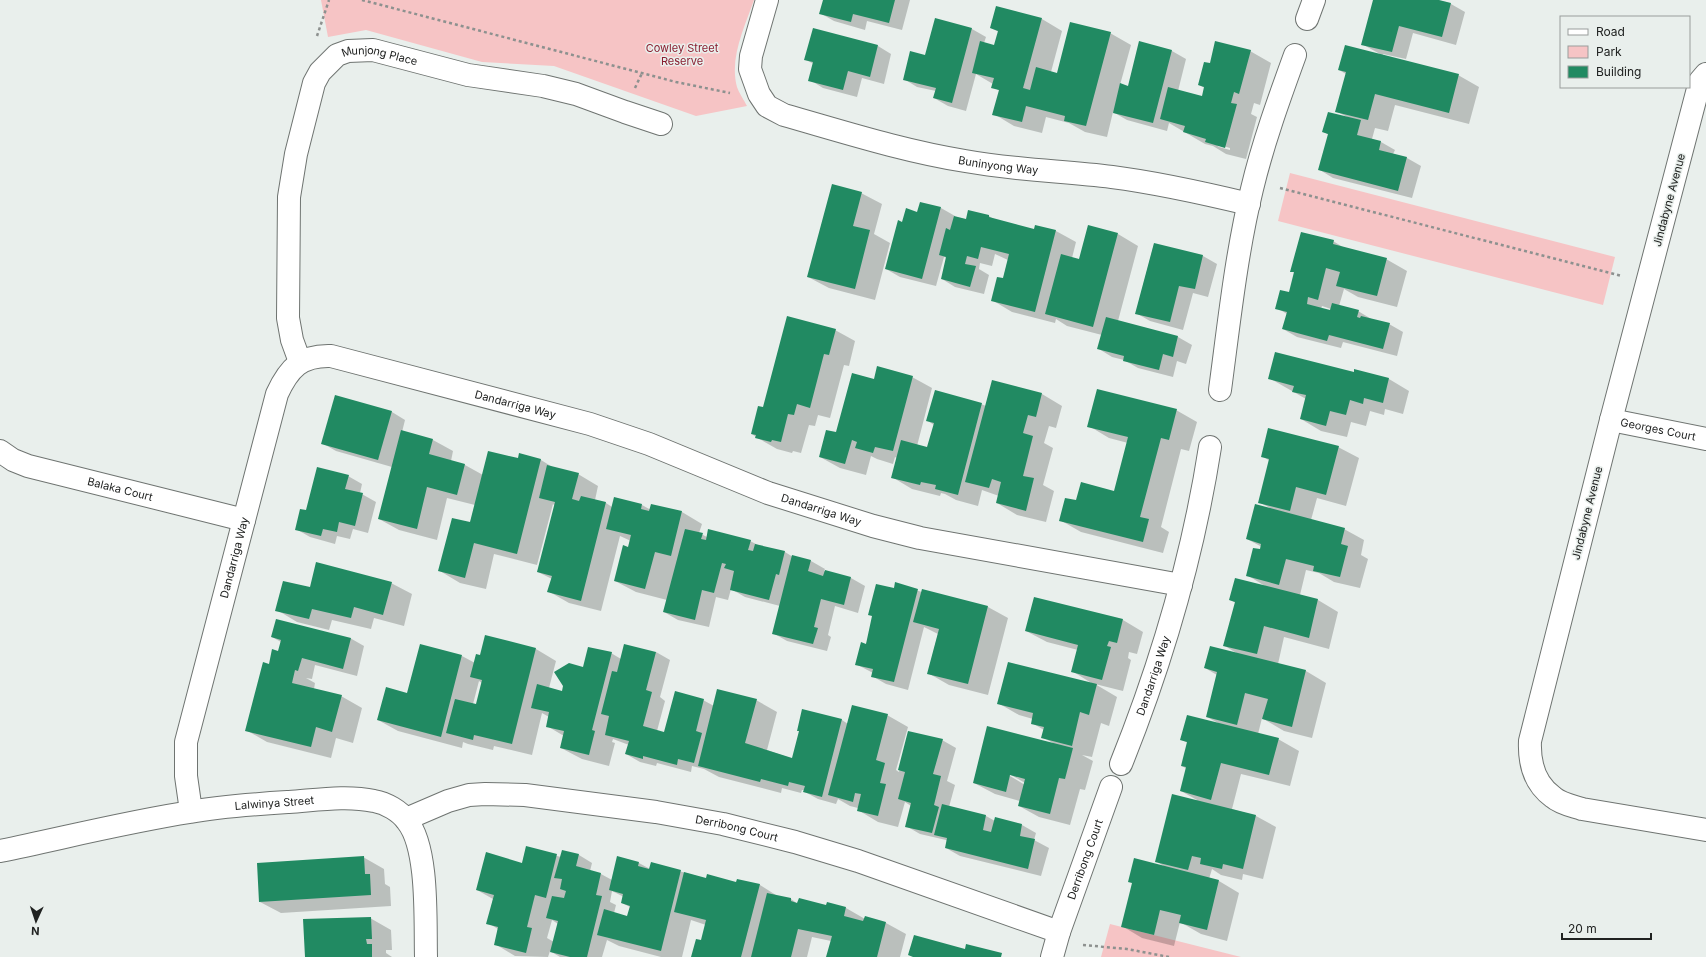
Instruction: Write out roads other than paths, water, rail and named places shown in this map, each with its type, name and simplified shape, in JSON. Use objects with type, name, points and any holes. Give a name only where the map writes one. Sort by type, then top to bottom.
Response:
[{"type":"street","name":"Buninyong Way","points":[[767,0],[751,56],[750,68],[753,82],[767,106],[784,115],[905,150],[966,162],[1024,170],[1113,177],[1250,196]]},
{"type":"street","name":"Munjong Place","points":[[300,362],[292,340],[288,318],[289,197],[291,178],[314,83],[320,72],[337,55],[348,51],[373,50],[468,74],[543,86],[576,94],[661,124]]},
{"type":"street","points":[[1220,390],[1238,263],[1250,196],[1265,141],[1295,56]]},
{"type":"street","name":"Jindabyne Avenue","points":[[1706,74],[1700,81],[1611,420],[1530,741],[1529,755],[1532,769],[1541,785],[1553,798],[1565,804],[1582,809],[1706,830]]},
{"type":"street","name":"Dandarriga Way","points":[[191,811],[186,776],[186,742],[277,394],[284,380],[300,362],[317,355],[331,356],[590,424],[648,444],[768,493],[873,526],[920,538],[1181,585]]},
{"type":"street","name":"Georges Court","points":[[1611,420],[1706,438]]},
{"type":"street","name":"Dandarriga Way","points":[[1121,764],[1158,666],[1181,585],[1204,488],[1210,447]]},
{"type":"street","name":"Balaka Court","points":[[0,451],[13,460],[28,466],[244,520]]},
{"type":"street","name":"Derribong Court","points":[[406,819],[448,801],[469,795],[485,794],[525,795],[656,812],[723,824],[795,842],[917,881],[1055,944],[1111,787]]},
{"type":"street","name":"Lalwinya Street","points":[[0,852],[191,811],[269,803],[334,799],[375,801],[392,808],[406,819],[413,829],[418,843],[423,871],[426,957]]},
{"type":"park label","name":"Cowley Street Reserve","points":[[682,54]]}]
